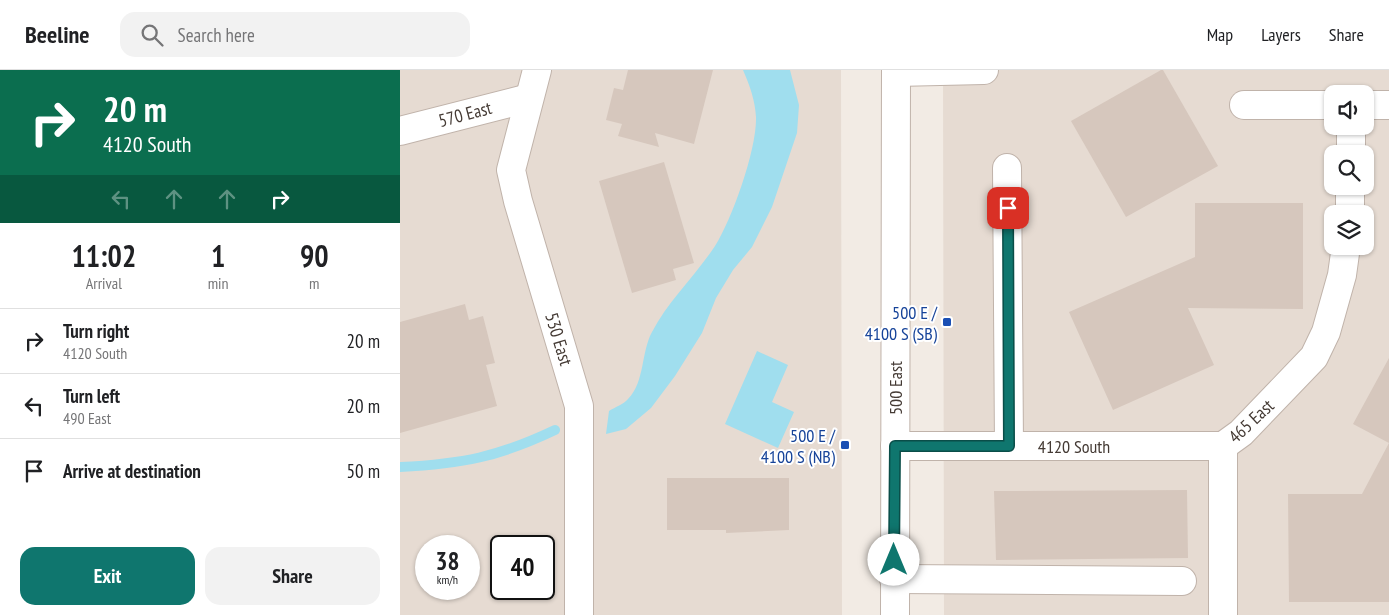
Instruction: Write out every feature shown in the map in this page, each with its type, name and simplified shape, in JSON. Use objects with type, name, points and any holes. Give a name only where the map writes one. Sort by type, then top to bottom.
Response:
[{"type":"street","name":"530 East","points":[[537,70],[511,170],[518,202],[579,406],[579,615]]},
{"type":"street","points":[[896,71],[984,70]]},
{"type":"street","name":"500 East","points":[[895,615],[896,71]]},
{"type":"street","name":"570 East","points":[[400,131],[529,98]]},
{"type":"street","points":[[1374,105],[1389,104]]},
{"type":"street","points":[[1244,105],[1324,105]]},
{"type":"street","points":[[1007,168],[1009,446]]},
{"type":"street","name":"465 East","points":[[1223,615],[1223,446],[1241,433],[1314,357],[1326,332],[1342,275],[1345,255]]},
{"type":"street","name":"4120 South","points":[[895,446],[1223,446]]},
{"type":"street","points":[[894,579],[1182,581]]},
{"type":"shaded area","points":[[400,70],[841,70],[842,615],[400,615]]},
{"type":"shaded area","points":[[943,70],[1389,70],[1389,615],[944,615]]},
{"type":"water","points":[[743,70],[790,70],[799,105],[797,133],[772,207],[752,247],[733,270],[716,298],[702,333],[675,376],[651,408],[626,429],[606,434],[609,411],[626,401],[637,384],[652,332],[674,299],[715,246],[736,202],[748,165],[756,117],[752,93]]},
{"type":"water","points":[[757,351],[788,365],[772,402],[794,412],[778,448],[725,424]]},
{"type":"building","points":[[628,70],[713,70],[694,144],[655,133],[659,147],[618,136],[622,124],[606,120],[614,88],[623,90]]},
{"type":"building","points":[[1163,70],[1218,166],[1126,217],[1071,121]]},
{"type":"building","points":[[664,162],[694,263],[673,269],[676,280],[632,293],[599,181]]},
{"type":"building","points":[[1195,203],[1303,203],[1303,309],[1188,308],[1214,365],[1113,410],[1069,312],[1195,257]]},
{"type":"building","points":[[465,304],[469,320],[483,316],[495,363],[486,365],[497,406],[400,433],[400,322]]},
{"type":"building","points":[[1389,358],[1389,443],[1353,424]]},
{"type":"building","points":[[1389,443],[1389,602],[1289,602],[1288,494],[1362,494]]},
{"type":"building","points":[[667,478],[789,478],[789,530],[726,533],[726,530],[667,530]]},
{"type":"building","points":[[1187,490],[1188,558],[996,560],[994,491]]},
{"type":"waterway","points":[[400,467],[442,464],[479,458],[515,447],[555,430]]},
{"type":"place","name":"500 E / 4100 S (SB)","points":[[947,322]]},
{"type":"place","name":"500 E / 4100 S (NB)","points":[[845,445]]},
{"type":"route","points":[[894,560],[895,446],[1009,446],[1008,208]]}]
